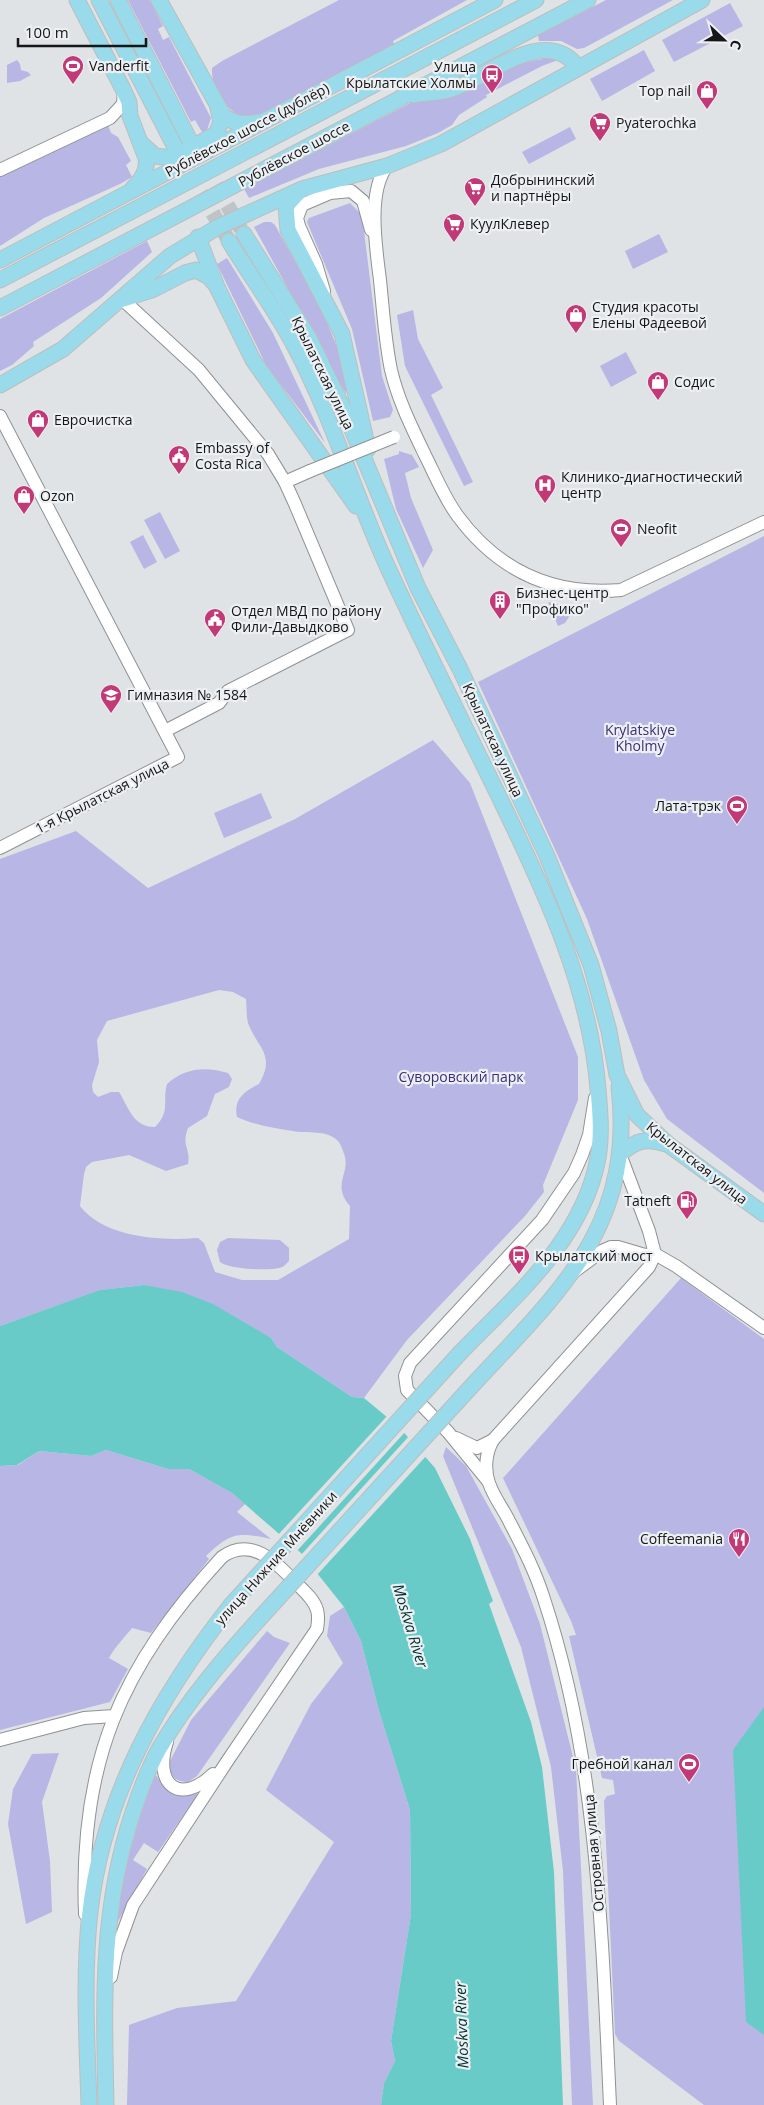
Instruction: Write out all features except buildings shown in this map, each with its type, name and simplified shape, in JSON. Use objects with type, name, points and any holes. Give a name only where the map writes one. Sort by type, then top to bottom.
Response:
[{"type":"main road","points":[[77,0],[124,88],[147,164],[140,182],[130,190]]},
{"type":"main road","points":[[99,0],[175,147]]},
{"type":"main road","points":[[118,0],[189,139]]},
{"type":"main road","points":[[139,138],[155,156],[173,158],[216,134],[221,122],[218,108],[159,0]]},
{"type":"main road","name":"Рублёвское шоссе (дублёр)","points":[[0,260],[130,190],[495,0]]},
{"type":"main road","name":"Рублёвское шоссе","points":[[0,280],[536,0]]},
{"type":"main road","name":"Рублёвское шоссе","points":[[0,308],[588,0]]},
{"type":"main road","points":[[0,385],[63,349],[170,256],[198,237],[252,210],[302,189],[387,166],[441,144],[702,0]]},
{"type":"main road","points":[[400,98],[453,89],[519,57],[537,51],[556,51],[572,59],[578,67]]},
{"type":"main road","points":[[218,108],[234,122],[250,124],[267,120]]},
{"type":"main road","points":[[302,189],[289,200],[285,211],[285,220],[288,230],[342,334],[380,500]]},
{"type":"main road","name":"Крылатская улица","points":[[244,234],[309,338],[343,408],[418,588],[460,669],[547,856],[591,965],[609,1030],[617,1075],[637,1115],[669,1145],[764,1214]]},
{"type":"main road","points":[[198,237],[217,287],[264,379],[326,460],[358,508],[384,559]]},
{"type":"main road","name":"Крылатская улица","points":[[228,241],[294,345],[325,411],[384,559],[531,863],[574,971],[592,1036],[597,1076]]},
{"type":"main road","points":[[122,299],[152,290],[184,273],[196,270],[209,277],[217,287]]},
{"type":"main road","points":[[573,1273],[590,1246],[600,1225],[616,1179],[620,1154],[622,1115],[617,1075]]},
{"type":"main road","name":"улица Нижние Мнёвники","points":[[89,2104],[87,1956],[90,1911],[104,1841],[116,1801],[151,1721],[175,1681],[231,1605],[560,1246],[576,1219],[588,1191],[598,1158],[601,1125],[597,1076]]},
{"type":"main road","points":[[620,1154],[635,1142],[643,1139],[669,1145]]},
{"type":"main road","name":"улица Нижние Мнёвники","points":[[106,2105],[104,2012],[106,1940],[114,1883],[122,1847],[158,1751],[199,1691],[261,1617],[573,1273]]},
{"type":"street","points":[[0,170],[110,118],[123,104],[124,88]]},
{"type":"street","points":[[110,118],[127,125],[139,138]]},
{"type":"street","points":[[387,166],[380,174],[376,193],[378,258],[391,372],[412,429],[456,514],[474,536],[509,566],[527,576],[562,588],[584,592],[621,590],[764,522]]},
{"type":"street","points":[[329,308],[316,264],[299,226],[297,218],[302,205],[330,193],[354,192],[363,201],[378,258]]},
{"type":"street","points":[[0,416],[165,731],[219,703],[228,691],[348,630],[285,482],[268,454],[199,370],[122,299]]},
{"type":"street","points":[[285,482],[412,429]]},
{"type":"street","name":"1-я Крылатская улица","points":[[0,848],[178,757],[165,731]]},
{"type":"street","points":[[489,1483],[448,1432],[406,1390],[405,1376],[410,1363],[542,1220],[574,1173],[589,1135],[597,1076]]},
{"type":"street","points":[[448,1432],[461,1441],[477,1448],[493,1440],[648,1267],[655,1254],[649,1231],[620,1154]]},
{"type":"street","points":[[573,1273],[602,1251],[612,1247],[645,1255],[655,1254],[676,1266],[764,1328]]},
{"type":"street","name":"Островная улица","points":[[493,1440],[486,1457],[489,1483],[526,1553],[541,1591],[554,1629],[580,1743],[596,1851],[610,2105]]},
{"type":"street","points":[[87,1956],[84,1884],[88,1813],[98,1762],[114,1716],[128,1686],[157,1638],[210,1570],[230,1552],[245,1550],[262,1554],[273,1559],[310,1597],[317,1608],[317,1629],[133,1905],[116,1952],[104,2012]]},
{"type":"street","points":[[0,1740],[84,1718],[114,1716]]},
{"type":"street","points":[[172,1729],[164,1753],[162,1770],[163,1776],[176,1788],[195,1787],[205,1781],[228,1760]]},
{"type":"green space","points":[[128,0],[150,0],[163,26],[158,29],[163,40],[169,37],[211,118],[207,130],[202,132],[195,120],[191,122]]},
{"type":"green space","points":[[339,0],[467,0],[393,41],[396,49],[253,119],[245,118],[230,109],[218,94],[214,85],[212,68]]},
{"type":"green space","points":[[606,0],[673,0],[584,48],[577,49],[561,41],[539,41],[538,35]]},
{"type":"green space","points":[[730,3],[743,26],[674,62],[662,40]]},
{"type":"green space","points":[[644,50],[655,71],[602,101],[590,79]]},
{"type":"green space","points":[[554,57],[558,60],[542,66],[486,95],[487,97],[459,115],[452,125],[438,133],[406,146],[319,169],[249,198],[244,189],[418,99],[527,62]]},
{"type":"green space","points":[[17,60],[21,70],[31,75],[20,81],[7,83],[7,65]]},
{"type":"green space","points":[[108,125],[111,133],[118,137],[131,161],[126,165],[132,177],[44,218],[0,246],[0,177]]},
{"type":"green space","points":[[570,127],[576,139],[529,164],[522,152]]},
{"type":"green space","points":[[350,203],[362,215],[382,376],[393,410],[390,417],[373,421],[352,329],[307,222],[309,218]]},
{"type":"green space","points":[[264,222],[271,222],[275,225],[308,284],[332,333],[346,378],[346,394],[254,227]]},
{"type":"green space","points":[[659,234],[668,252],[633,269],[625,251]]},
{"type":"green space","points":[[147,241],[152,252],[101,298],[33,342],[34,346],[12,365],[0,371],[0,319]]},
{"type":"green space","points":[[227,258],[273,333],[325,443],[266,365],[217,264]]},
{"type":"green space","points":[[413,310],[418,339],[443,388],[431,395],[473,482],[464,486],[405,366],[397,315]]},
{"type":"green space","points":[[626,352],[637,373],[611,387],[600,366]]},
{"type":"green space","points":[[399,451],[412,455],[419,467],[405,473],[411,498],[433,550],[423,568],[396,509],[384,459],[399,454]]},
{"type":"green space","points":[[160,512],[180,551],[165,559],[144,520]]},
{"type":"green space","points":[[143,535],[157,562],[144,569],[130,542]]},
{"type":"green space","name":"Krylatskiye Kholmy","points":[[764,536],[764,1193],[667,1119],[644,1080],[587,919],[478,682]]},
{"type":"green space","points":[[548,602],[565,606],[571,614],[565,623],[558,626]]},
{"type":"green space","name":"Суворовский парк","points":[[433,740],[470,783],[578,1057],[578,1100],[543,1185],[544,1192],[525,1216],[407,1340],[364,1398],[352,1397],[277,1347],[271,1338],[144,1285],[101,1290],[0,1326],[0,859],[76,831],[148,888],[295,819]],"holes":[[[219,990],[233,992],[246,999],[248,1023],[266,1058],[264,1074],[259,1084],[241,1096],[239,1100],[236,1111],[237,1117],[271,1127],[328,1135],[339,1142],[345,1159],[346,1166],[342,1191],[344,1198],[350,1206],[349,1239],[278,1280],[242,1280],[215,1272],[204,1243],[198,1238],[151,1238],[119,1231],[91,1217],[80,1206],[84,1174],[86,1167],[92,1162],[129,1155],[166,1171],[188,1164],[189,1159],[185,1139],[188,1128],[207,1116],[215,1094],[229,1087],[232,1079],[228,1073],[204,1069],[181,1075],[167,1084],[165,1111],[160,1121],[155,1127],[142,1124],[133,1116],[119,1092],[111,1092],[98,1097],[93,1092],[92,1085],[99,1062],[97,1040],[107,1021]]]},
{"type":"green space","points":[[261,793],[272,818],[224,838],[214,813]]},
{"type":"green space","points":[[228,1238],[280,1240],[289,1248],[289,1261],[281,1268],[274,1269],[248,1269],[224,1264],[220,1262],[217,1250],[220,1242]]},
{"type":"green space","points":[[681,1278],[764,1339],[764,2105],[704,2105],[619,2041],[615,2034],[604,1801],[607,1796],[615,1794],[613,1780],[602,1778],[569,1636],[576,1635],[571,1621],[503,1478]]},
{"type":"green space","points":[[446,1447],[466,1466],[512,1549],[540,1624],[576,1769],[593,2105],[572,2105],[563,1871],[551,1767],[521,1647],[443,1456]]},
{"type":"green space","points":[[106,1450],[168,1469],[189,1469],[232,1493],[245,1504],[237,1512],[271,1539],[243,1535],[229,1538],[222,1542],[206,1556],[209,1559],[151,1633],[132,1628],[109,1658],[128,1669],[110,1702],[0,1730],[0,1466],[18,1465],[39,1451],[91,1456]]},
{"type":"green space","points":[[344,1607],[361,1641],[379,1711],[410,1810],[411,1914],[391,2041],[395,2061],[384,2083],[381,2105],[127,2105],[129,2025],[177,2008],[236,2001],[334,1842],[266,1790],[311,1704],[343,1663],[327,1636],[330,1616]]},
{"type":"green space","points":[[267,1631],[274,1637],[290,1643],[197,1776],[188,1782],[177,1780],[170,1773],[168,1765],[191,1720]]},
{"type":"green space","points":[[59,1753],[42,1802],[50,1861],[52,1912],[26,1924],[8,1824],[13,1789],[32,1754]]},
{"type":"green space","points":[[155,1774],[169,1792],[182,1795],[198,1794],[158,1852],[144,1843],[133,1860],[147,1869],[116,1925],[122,1886],[131,1848]]},
{"type":"water","name":"Moskva River","points":[[144,1285],[182,1292],[213,1304],[271,1338],[277,1347],[352,1397],[364,1398],[399,1427],[435,1468],[470,1539],[493,1601],[489,1604],[531,1722],[542,1767],[554,1872],[563,2105],[381,2105],[384,2083],[395,2061],[391,2041],[411,1914],[410,1810],[379,1711],[361,1641],[344,1607],[301,1553],[232,1493],[189,1469],[168,1469],[106,1450],[91,1456],[39,1451],[17,1465],[0,1466],[0,1326],[100,1290]]},
{"type":"water","points":[[764,1707],[764,2035],[746,2022],[733,1750]]},
{"type":"pier","points":[[388,1415],[406,1431],[296,1552],[277,1536]]},
{"type":"pier","points":[[410,1435],[428,1454],[316,1576],[300,1556]]},
{"type":"tunnel","points":[[193,145],[241,229]]},
{"type":"tunnel","points":[[178,153],[229,241]]},
{"type":"place","name":"Vanderfit","points":[[73,85]]},
{"type":"place","name":"Улица Крылатские Холмы","points":[[492,94]]},
{"type":"place","name":"Top nail","points":[[707,110]]},
{"type":"place","name":"Pyaterochka","points":[[600,142]]},
{"type":"place","name":"Добрынинский и партнёры","points":[[475,207]]},
{"type":"place","name":"КуулКлевер","points":[[454,243]]},
{"type":"place","name":"Студия красоты Елены Фадеевой","points":[[576,334]]},
{"type":"place","name":"Содис","points":[[658,401]]},
{"type":"place","name":"Еврочистка","points":[[38,439]]},
{"type":"place","name":"Embassy of Costa Rica","points":[[179,475]]},
{"type":"place","name":"Клинико-диагностический центр","points":[[545,504]]},
{"type":"place","name":"Ozon","points":[[24,515]]},
{"type":"place","name":"Neofit","points":[[621,548]]},
{"type":"place","name":"Бизнес-центр \"Профико\"","points":[[500,620]]},
{"type":"place","name":"Отдел МВД по району Фили-Давыдково","points":[[215,638]]},
{"type":"place","name":"Гимназия № 1584","points":[[111,714]]},
{"type":"place","name":"Лата-трэк","points":[[737,825]]},
{"type":"place","name":"Tatneft","points":[[687,1220]]},
{"type":"place","name":"Крылатский мост","points":[[519,1275]]},
{"type":"place","name":"Coffeemania","points":[[739,1558]]},
{"type":"place","name":"Гребной канал","points":[[689,1783]]}]
